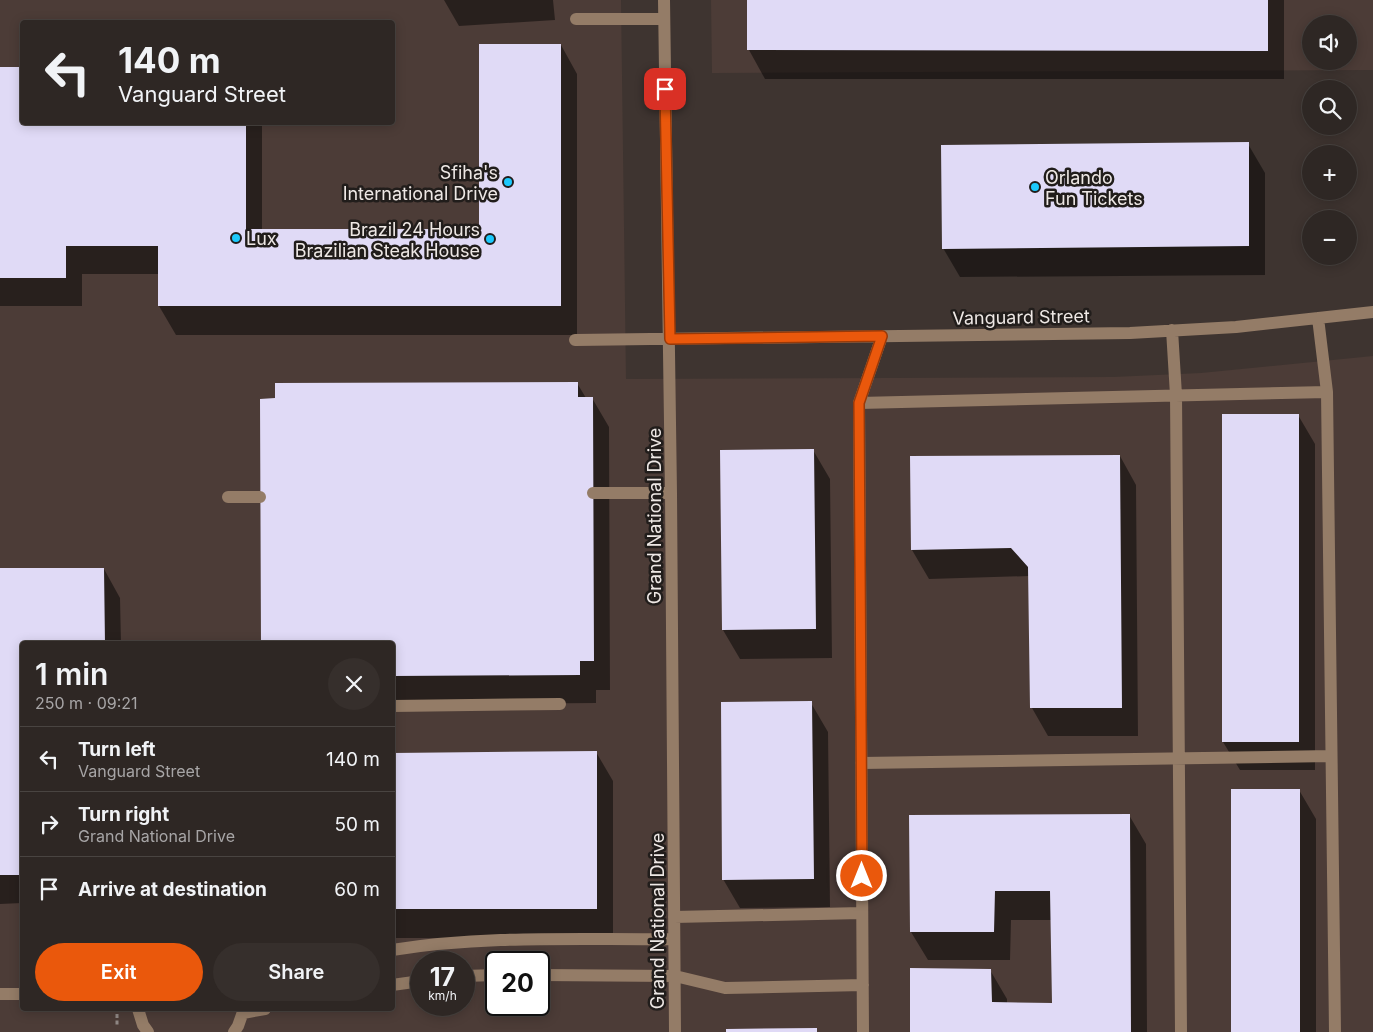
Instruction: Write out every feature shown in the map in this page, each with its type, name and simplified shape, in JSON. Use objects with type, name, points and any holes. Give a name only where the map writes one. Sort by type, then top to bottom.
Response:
[{"type":"street","name":"Grand National Drive","points":[[664,0],[670,339],[675,1032]]},
{"type":"street","points":[[576,19],[664,19]]},
{"type":"street","name":"Vanguard Street","points":[[574,340],[1120,333],[1236,327],[1373,312]]},
{"type":"street","points":[[1318,318],[1327,392],[1335,1032]]},
{"type":"street","points":[[1172,330],[1176,395],[1181,1032]]},
{"type":"street","points":[[863,1032],[859,403],[882,336]]},
{"type":"street","points":[[859,403],[1327,392]]},
{"type":"street","points":[[593,493],[671,493]]},
{"type":"street","points":[[228,496],[260,496]]},
{"type":"street","points":[[395,706],[560,704]]},
{"type":"street","points":[[861,763],[1331,756]]},
{"type":"street","points":[[674,917],[862,913]]},
{"type":"street","points":[[395,950],[474,940],[674,939]]},
{"type":"street","points":[[550,975],[675,976],[725,988],[863,985]]},
{"type":"street","points":[[395,985],[410,983]]},
{"type":"street","points":[[0,994],[20,994]]},
{"type":"street","points":[[139,1011],[143,1025],[148,1032]]},
{"type":"street","points":[[234,1032],[243,1011]]},
{"type":"path","points":[[117,1011],[117,1025]]},
{"type":"shaded area","points":[[0,0],[621,0],[626,379],[1113,377],[1201,373],[1373,356],[1373,1032],[0,1032]]},
{"type":"shaded area","points":[[711,0],[1373,0],[1373,70],[712,73]]},
{"type":"building","points":[[747,0],[1268,0],[1268,51],[747,50]]},
{"type":"building","points":[[479,44],[561,44],[561,306],[158,306],[158,246],[66,246],[66,278],[0,278],[0,67],[20,67],[20,125],[246,125],[246,229],[479,229]]},
{"type":"building","points":[[1249,142],[1249,246],[942,249],[941,145]]},
{"type":"building","points":[[578,382],[578,397],[593,397],[594,661],[580,661],[580,675],[395,676],[395,641],[261,641],[260,399],[275,398],[275,383]]},
{"type":"building","points":[[1222,414],[1299,414],[1299,742],[1222,742]]},
{"type":"building","points":[[814,449],[816,629],[722,630],[720,450]]},
{"type":"building","points":[[1120,455],[1122,708],[1030,708],[1028,567],[1011,548],[911,550],[910,456]]},
{"type":"building","points":[[0,568],[104,568],[105,641],[20,641],[20,875],[0,875]]},
{"type":"building","points":[[812,701],[814,879],[722,880],[721,702]]},
{"type":"building","points":[[597,751],[597,909],[395,909],[395,753]]},
{"type":"building","points":[[1231,789],[1300,789],[1300,1032],[1231,1032]]},
{"type":"building","points":[[1130,814],[1131,1032],[910,1032],[910,968],[991,969],[992,1002],[1052,1003],[1050,891],[995,891],[994,932],[910,932],[909,815]]},
{"type":"building","points":[[817,1028],[817,1032],[726,1032],[726,1029]]},
{"type":"place","name":"Sfiha's International Drive","points":[[508,182]]},
{"type":"place","name":"Orlando Fun Tickets","points":[[1035,187]]},
{"type":"place","name":"Lux","points":[[236,238]]},
{"type":"place","name":"Brazil 24 Hours Brazilian Steak House","points":[[490,239]]},
{"type":"route","points":[[665,89],[670,339],[882,336],[859,403],[862,876]]}]
